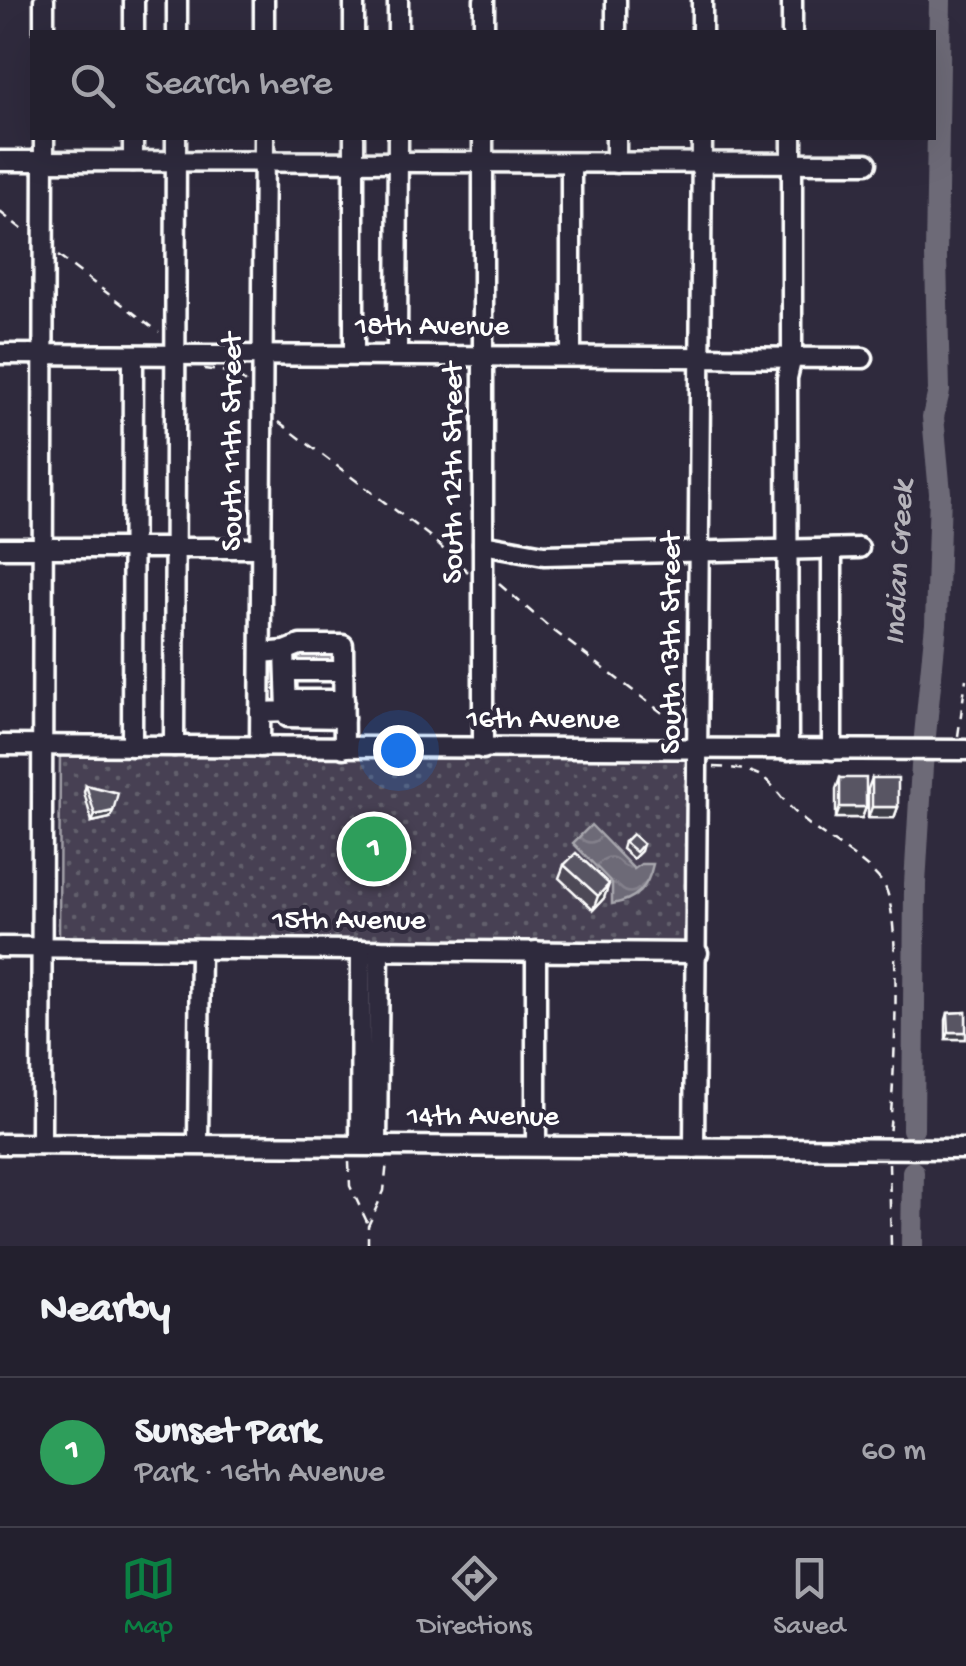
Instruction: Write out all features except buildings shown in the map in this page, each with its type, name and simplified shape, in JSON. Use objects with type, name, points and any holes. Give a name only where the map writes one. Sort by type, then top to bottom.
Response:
[{"type":"street","points":[[44,0],[44,30]]},
{"type":"street","points":[[134,0],[134,30]]},
{"type":"street","points":[[177,0],[177,30]]},
{"type":"street","points":[[264,0],[264,30]]},
{"type":"street","points":[[354,0],[354,30]]},
{"type":"street","points":[[398,0],[398,30]]},
{"type":"street","points":[[484,0],[484,30]]},
{"type":"street","points":[[616,0],[616,30]]},
{"type":"street","points":[[702,0],[702,30]]},
{"type":"street","points":[[792,0],[792,30]]},
{"type":"street","points":[[41,1144],[44,140]]},
{"type":"street","points":[[133,140],[133,162]]},
{"type":"street","points":[[174,746],[176,140]]},
{"type":"street","name":"South 11th Street","points":[[260,747],[264,140]]},
{"type":"street","points":[[354,140],[354,356]]},
{"type":"street","points":[[397,356],[398,140]]},
{"type":"street","name":"South 12th Street","points":[[484,140],[484,749]]},
{"type":"street","points":[[616,140],[616,163]]},
{"type":"street","name":"South 13th Street","points":[[694,1148],[702,140]]},
{"type":"street","points":[[788,750],[792,140]]},
{"type":"street","points":[[0,161],[866,163]]},
{"type":"street","points":[[570,163],[571,356]]},
{"type":"street","name":"18th Avenue","points":[[0,354],[133,354],[175,347],[197,355],[863,358]]},
{"type":"street","points":[[132,746],[133,354]]},
{"type":"street","points":[[483,544],[544,555],[624,556],[859,548]]},
{"type":"street","points":[[0,548],[261,548]]},
{"type":"street","points":[[832,549],[832,750]]},
{"type":"street","points":[[260,653],[286,651],[300,644],[343,646],[344,748]]},
{"type":"street","points":[[286,651],[288,710]]},
{"type":"street","points":[[286,671],[344,671]]},
{"type":"street","points":[[260,712],[344,709]]},
{"type":"street","name":"16th Avenue","points":[[0,745],[962,750]]},
{"type":"street","name":"15th Avenue","points":[[0,947],[698,953]]},
{"type":"street","points":[[198,1144],[200,949]]},
{"type":"street","points":[[369,1145],[370,950]]},
{"type":"street","points":[[536,951],[536,1146]]},
{"type":"street","name":"14th Avenue","points":[[0,1144],[966,1149]]},
{"type":"path","points":[[0,212],[175,347]]},
{"type":"path","points":[[197,355],[205,371],[234,373],[248,388]]},
{"type":"path","points":[[262,410],[428,535],[462,569],[509,590],[548,627],[688,733]]},
{"type":"path","points":[[962,750],[959,710],[966,679]]},
{"type":"path","points":[[718,767],[748,768],[766,779],[804,821],[880,880],[892,903],[894,1092],[888,1149],[891,1246]]},
{"type":"path","points":[[368,1226],[350,1186],[369,1145]]},
{"type":"path","points":[[368,1246],[368,1226],[386,1185],[369,1145]]},
{"type":"shaded area","points":[[60,746],[247,747],[260,757],[690,759],[687,944],[59,938]]},
{"type":"water","points":[[591,825],[634,869],[641,864],[653,864],[648,880],[634,896],[612,904],[612,883],[573,843]]},
{"type":"waterway","name":"Indian Creek","points":[[913,1129],[915,884],[936,624],[940,493],[933,417],[939,391],[936,256],[940,0]]},
{"type":"waterway","name":"Indian Creek","points":[[912,1246],[913,1172]]},
{"type":"place","name":"Sunset Park","points":[[374,849]]}]
